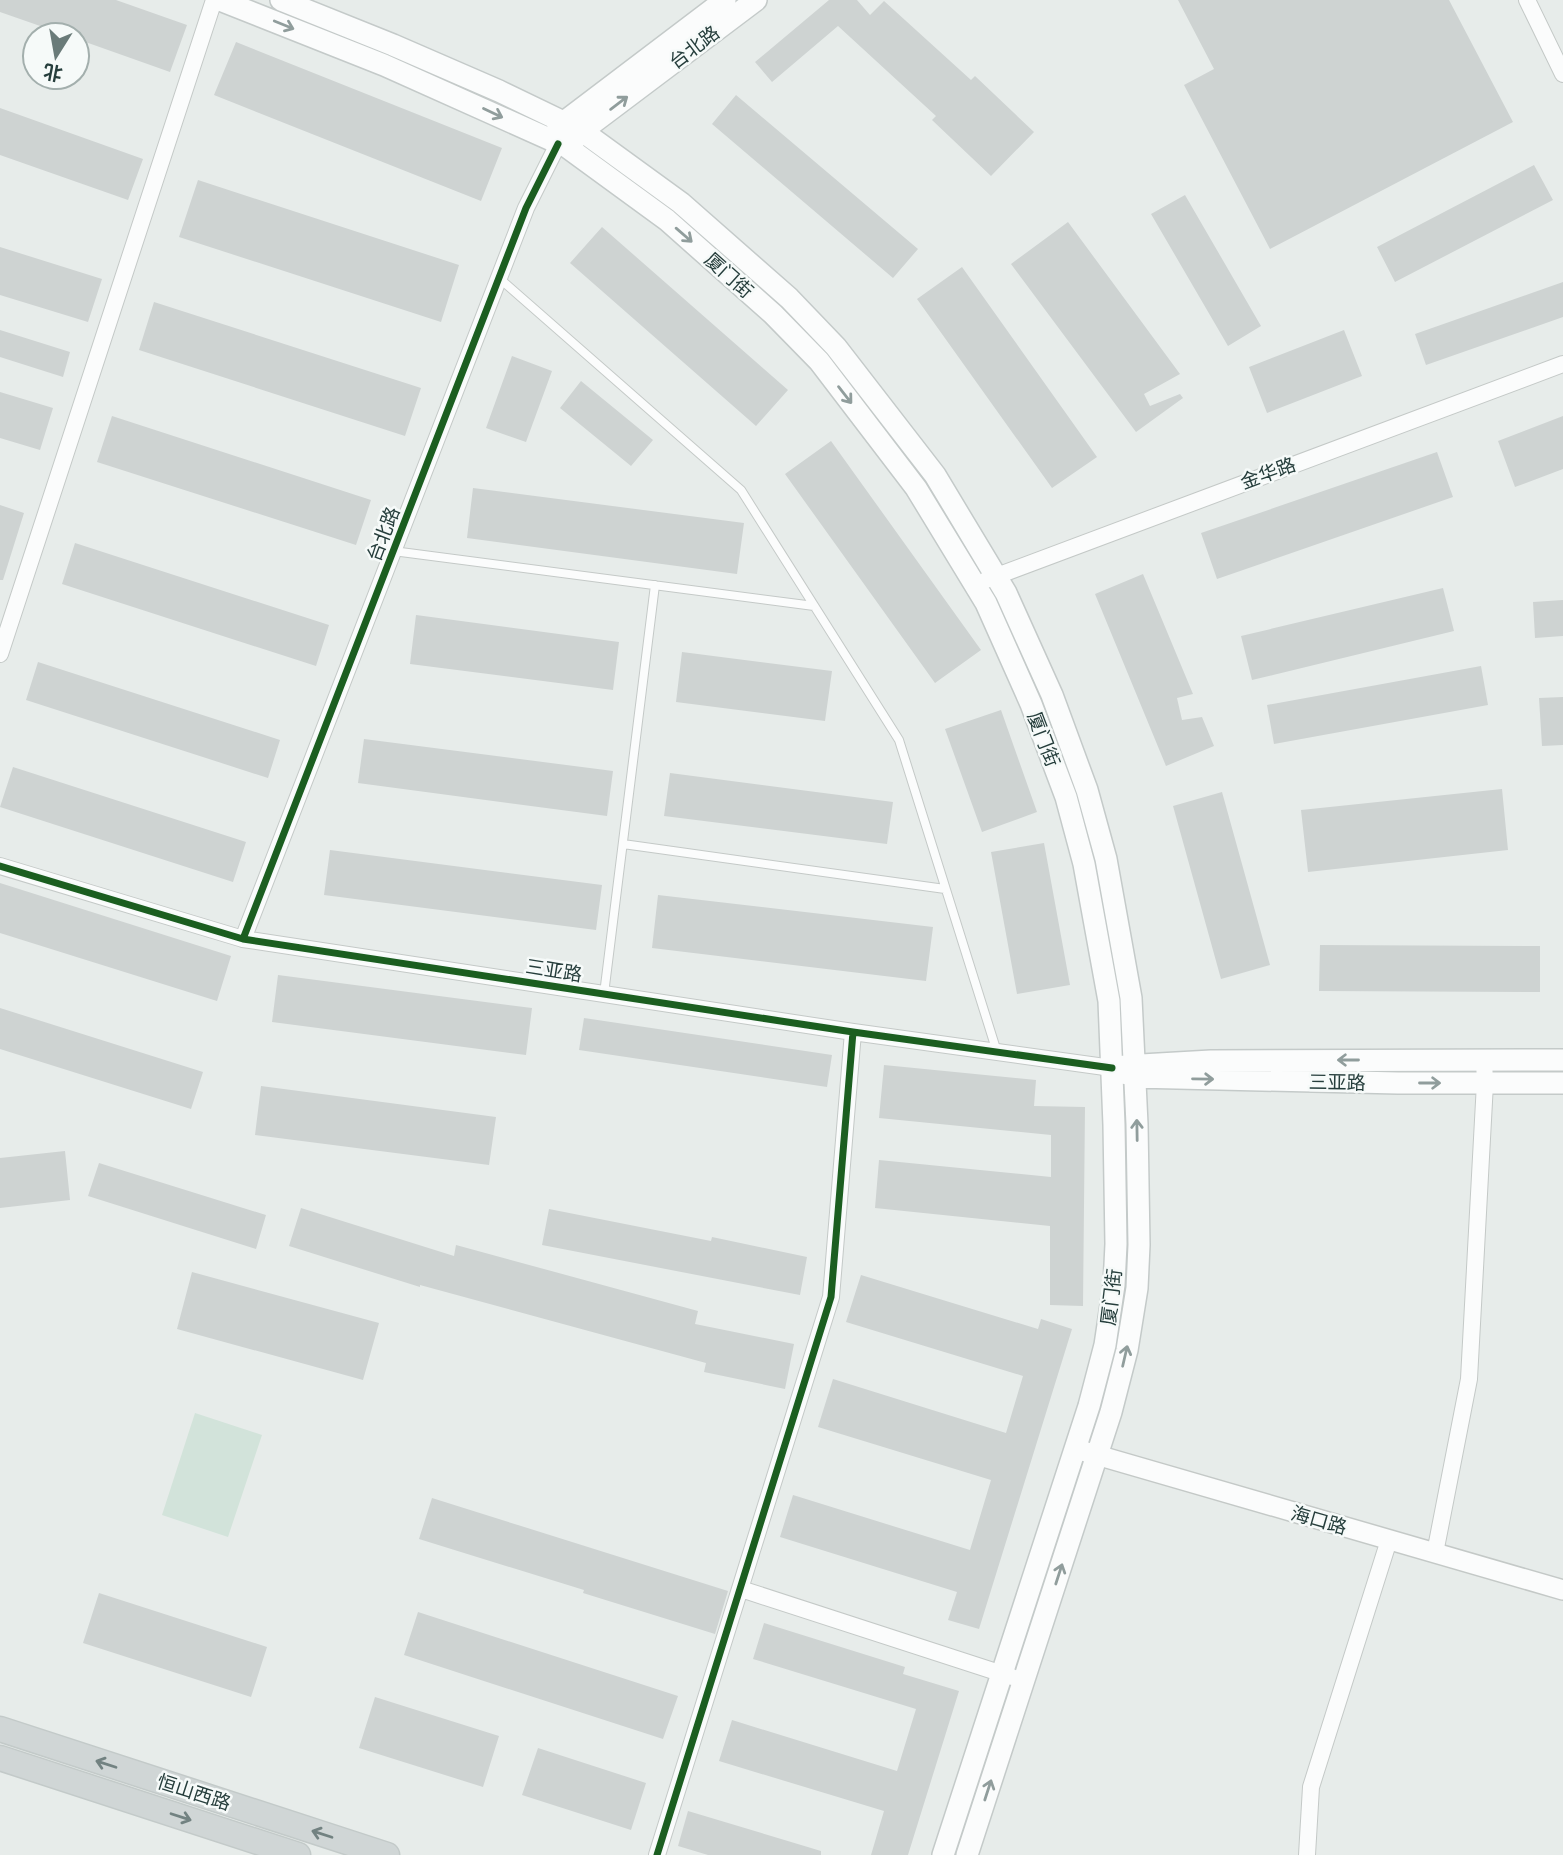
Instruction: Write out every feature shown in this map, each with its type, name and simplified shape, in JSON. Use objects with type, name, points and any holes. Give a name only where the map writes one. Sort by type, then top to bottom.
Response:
[{"type":"main road","name":"厦门街","points":[[220,0],[384,65],[558,144],[667,220],[763,305],[818,361],[916,488],[986,603],[1031,704],[1066,797],[1084,864],[1109,1001],[1116,1244],[1114,1286],[1104,1345],[1076,1449],[943,1855]]},
{"type":"main road","name":"厦门街","points":[[281,0],[393,45],[573,126],[681,203],[789,298],[835,346],[935,475],[1006,593],[1052,695],[1087,790],[1106,859],[1131,998],[1139,1244],[1137,1288],[1127,1350],[1098,1455],[967,1855]]},
{"type":"main road","name":"台北路","points":[[558,144],[573,126],[725,0]]},
{"type":"main road","name":"台北路","points":[[573,126],[756,0]]},
{"type":"main road","name":"三亚路","points":[[1135,1070],[1225,1060],[1563,1060]]},
{"type":"main road","name":"三亚路","points":[[1112,1068],[1485,1083],[1563,1083]]},
{"type":"main road","name":"恒山西路","points":[[0,1729],[387,1855]]},
{"type":"main road","name":"恒山西路","points":[[0,1758],[298,1855]]},
{"type":"street","points":[[0,654],[214,0]]},
{"type":"street","points":[[1527,0],[1563,74]]},
{"type":"street","name":"台北路","points":[[243,939],[526,208],[558,144]]},
{"type":"street","name":"金华路","points":[[974,583],[1563,364]]},
{"type":"street","name":"三亚路","points":[[0,866],[243,939],[853,1032],[1112,1068]]},
{"type":"street","points":[[657,1855],[831,1297],[853,1032]]},
{"type":"street","points":[[1435,1553],[1469,1379],[1485,1060]]},
{"type":"street","name":"海口路","points":[[1076,1449],[1563,1590]]},
{"type":"street","points":[[1307,1855],[1311,1787],[1388,1540]]},
{"type":"street","points":[[741,1589],[1023,1680]]},
{"type":"lane","points":[[499,278],[741,490],[899,740],[997,1052]]},
{"type":"lane","points":[[393,551],[814,606]]},
{"type":"lane","points":[[604,994],[655,585]]},
{"type":"lane","points":[[623,844],[945,889]]},
{"type":"shaded area","points":[[195,1413],[262,1435],[228,1537],[162,1515]]},
{"type":"building","points":[[0,0],[116,0],[187,25],[170,72],[91,44],[91,21],[26,21],[0,12]]},
{"type":"building","points":[[829,0],[857,0],[870,15],[884,1],[971,80],[975,76],[1034,132],[991,176],[932,120],[936,116],[838,26],[772,82],[755,62]]},
{"type":"building","points":[[1178,0],[1449,0],[1513,122],[1270,249],[1184,85],[1214,69]]},
{"type":"building","points":[[236,42],[502,148],[481,201],[214,95]]},
{"type":"building","points":[[736,95],[918,249],[893,278],[712,124]]},
{"type":"building","points":[[0,108],[143,159],[128,200],[0,155]]},
{"type":"building","points":[[1534,165],[1553,200],[1395,282],[1377,247]]},
{"type":"building","points":[[198,180],[459,265],[441,322],[179,237]]},
{"type":"building","points":[[1185,195],[1261,326],[1228,346],[1151,214]]},
{"type":"building","points":[[1068,222],[1180,374],[1144,394],[1150,406],[1180,394],[1183,398],[1136,432],[1011,264]]},
{"type":"building","points":[[602,227],[788,390],[756,426],[570,263]]},
{"type":"building","points":[[0,247],[102,279],[88,322],[0,295]]},
{"type":"building","points":[[962,267],[1097,457],[1052,488],[917,299]]},
{"type":"building","points":[[1563,282],[1563,317],[1426,365],[1415,334]]},
{"type":"building","points":[[154,302],[421,388],[405,436],[139,350]]},
{"type":"building","points":[[0,330],[70,352],[63,377],[0,357]]},
{"type":"building","points":[[1344,330],[1362,376],[1267,413],[1249,367]]},
{"type":"building","points":[[512,356],[552,371],[526,442],[486,428]]},
{"type":"building","points":[[581,381],[653,440],[631,466],[560,408]]},
{"type":"building","points":[[0,392],[53,408],[40,450],[0,438]]},
{"type":"building","points":[[112,416],[371,500],[356,545],[97,462]]},
{"type":"building","points":[[1563,416],[1563,469],[1515,487],[1498,441]]},
{"type":"building","points":[[831,441],[981,650],[935,683],[785,474]]},
{"type":"building","points":[[1437,452],[1453,497],[1217,579],[1201,533]]},
{"type":"building","points":[[473,488],[744,523],[737,574],[467,538]]},
{"type":"building","points":[[0,505],[24,513],[3,580],[0,580]]},
{"type":"building","points":[[75,543],[329,625],[316,666],[62,584]]},
{"type":"building","points":[[1143,574],[1193,694],[1177,698],[1182,720],[1202,717],[1214,746],[1166,766],[1095,594]]},
{"type":"building","points":[[1443,588],[1454,631],[1252,680],[1241,636]]},
{"type":"building","points":[[1563,600],[1563,636],[1535,638],[1533,602]]},
{"type":"building","points":[[416,615],[619,642],[613,690],[410,664]]},
{"type":"building","points":[[682,652],[832,671],[825,721],[676,702]]},
{"type":"building","points":[[38,662],[280,740],[268,778],[26,700]]},
{"type":"building","points":[[1481,666],[1488,705],[1274,744],[1267,705]]},
{"type":"building","points":[[1563,697],[1563,745],[1542,746],[1539,698]]},
{"type":"building","points":[[1001,710],[1037,812],[982,832],[945,729]]},
{"type":"building","points":[[364,739],[613,771],[607,816],[358,783]]},
{"type":"building","points":[[13,767],[246,842],[233,882],[0,807]]},
{"type":"building","points":[[670,773],[893,802],[887,844],[664,816]]},
{"type":"building","points":[[1502,789],[1508,850],[1308,872],[1301,810]]},
{"type":"building","points":[[1222,792],[1270,965],[1221,979],[1173,806]]},
{"type":"building","points":[[1044,843],[1070,985],[1017,994],[991,852]]},
{"type":"building","points":[[330,850],[602,885],[596,930],[324,895]]},
{"type":"building","points":[[0,883],[231,956],[217,1001],[0,933]]},
{"type":"building","points":[[658,895],[933,927],[926,981],[652,948]]},
{"type":"building","points":[[1320,945],[1540,946],[1540,992],[1319,991]]},
{"type":"building","points":[[278,975],[532,1008],[526,1055],[272,1022]]},
{"type":"building","points":[[0,1008],[203,1072],[191,1109],[0,1049]]},
{"type":"building","points":[[584,1018],[832,1055],[827,1087],[579,1050]]},
{"type":"building","points":[[884,1065],[1036,1080],[1034,1106],[1085,1107],[1083,1306],[1050,1305],[1050,1226],[875,1208],[879,1160],[1051,1177],[1051,1135],[879,1118]]},
{"type":"building","points":[[261,1086],[496,1117],[489,1165],[255,1135]]},
{"type":"building","points":[[65,1151],[70,1200],[0,1208],[0,1158]]},
{"type":"building","points":[[99,1163],[266,1215],[256,1249],[88,1196]]},
{"type":"building","points":[[301,1208],[454,1256],[456,1245],[698,1311],[695,1324],[794,1344],[785,1389],[704,1372],[706,1363],[420,1287],[289,1246]]},
{"type":"building","points":[[549,1209],[711,1241],[712,1237],[807,1257],[800,1295],[542,1245]]},
{"type":"building","points":[[192,1272],[379,1323],[363,1380],[177,1329]]},
{"type":"building","points":[[861,1275],[1038,1329],[1041,1319],[1072,1329],[979,1629],[948,1620],[957,1592],[780,1537],[793,1495],[970,1550],[991,1480],[818,1427],[833,1379],[1006,1433],[1023,1376],[846,1322]]},
{"type":"building","points":[[432,1498],[728,1591],[715,1634],[419,1539]]},
{"type":"building","points":[[99,1593],[267,1647],[251,1697],[83,1643]]},
{"type":"building","points":[[418,1612],[678,1696],[663,1739],[404,1655]]},
{"type":"building","points":[[764,1623],[905,1667],[903,1674],[959,1691],[908,1855],[871,1855],[884,1811],[719,1761],[732,1720],[897,1771],[916,1709],[753,1659]]},
{"type":"building","points":[[375,1697],[499,1736],[483,1787],[359,1748]]},
{"type":"building","points":[[538,1748],[646,1783],[631,1830],[522,1795]]},
{"type":"building","points":[[688,1811],[821,1851],[821,1855],[708,1855],[678,1846]]},
{"type":"cycle path","points":[[243,939],[526,208],[558,144]]},
{"type":"cycle path","points":[[0,866],[243,939],[853,1032],[1112,1068]]},
{"type":"cycle path","points":[[657,1855],[831,1297],[853,1032]]}]
